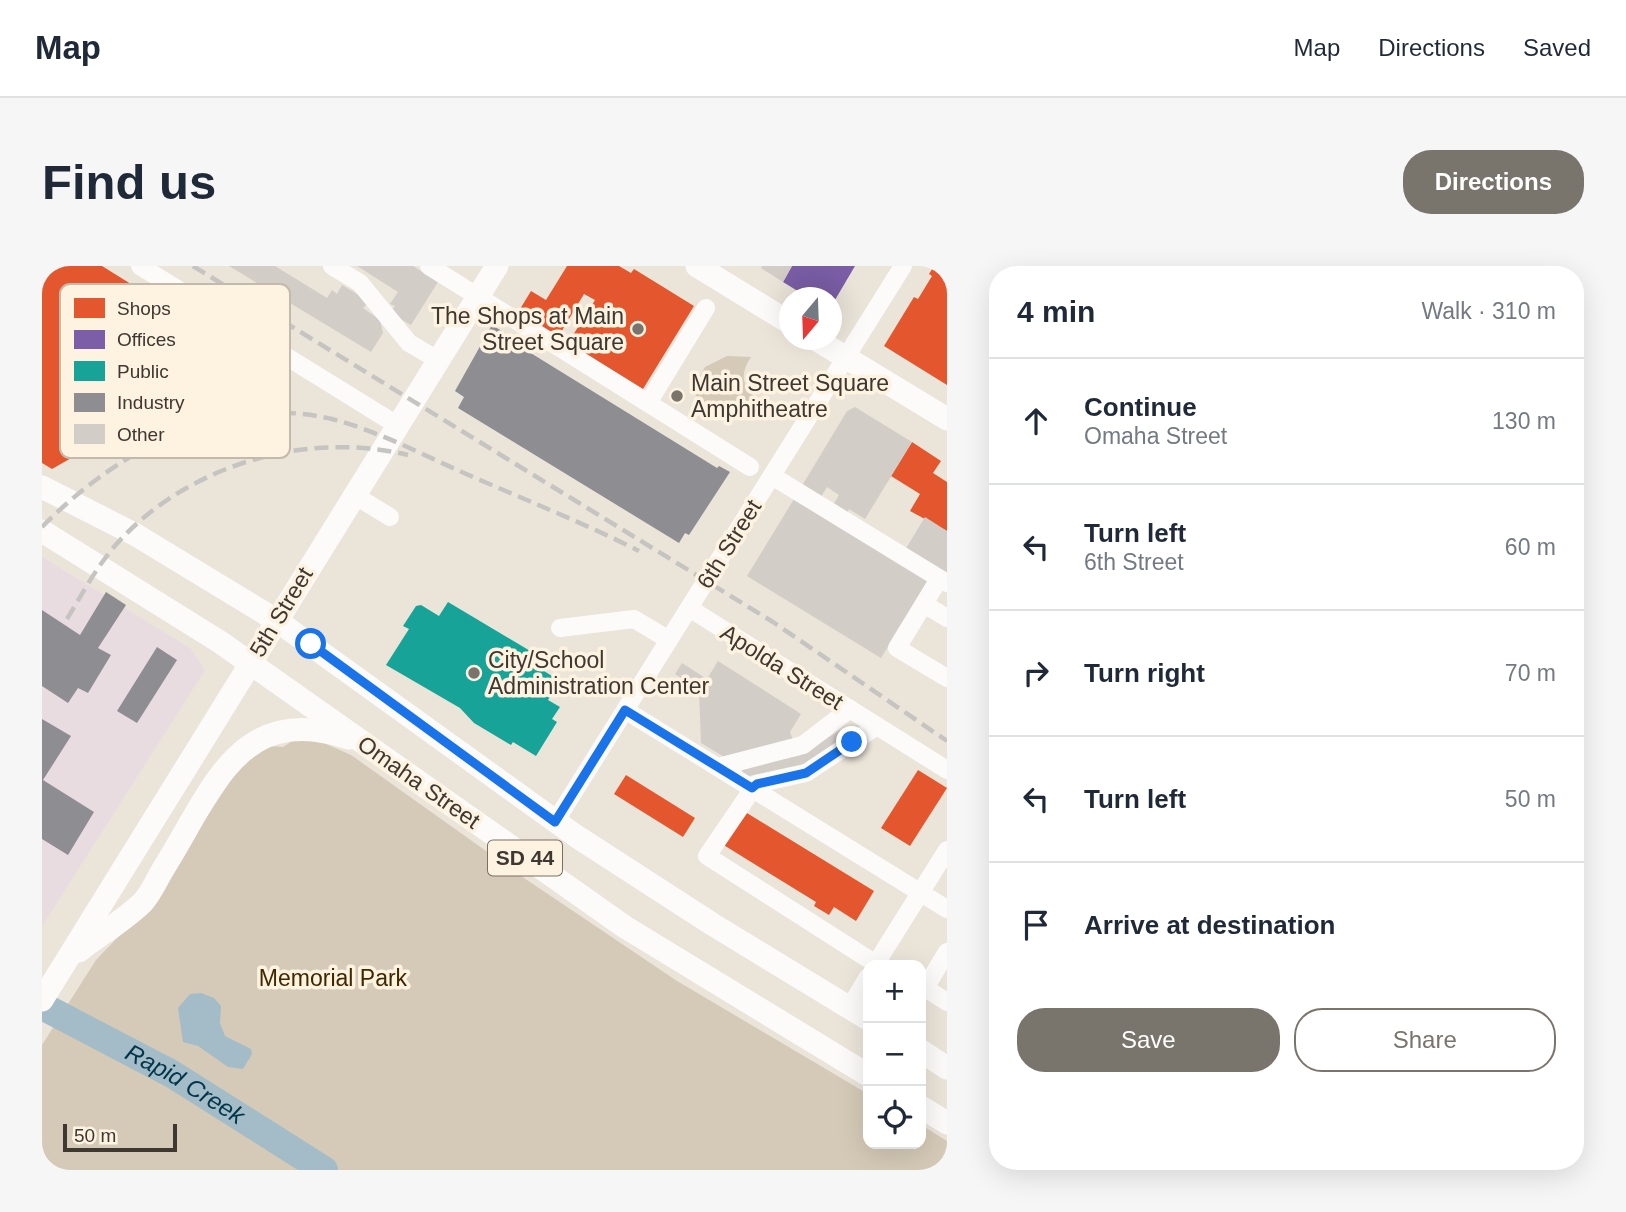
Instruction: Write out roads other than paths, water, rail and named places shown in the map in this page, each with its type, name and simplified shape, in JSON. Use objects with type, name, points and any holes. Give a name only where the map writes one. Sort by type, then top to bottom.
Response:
[{"type":"main road","name":"5th Street","points":[[42,1000],[497,266]]},
{"type":"main road","points":[[697,266],[779,317]]},
{"type":"main road","points":[[833,350],[947,419]]},
{"type":"main road","name":"Omaha Street","points":[[42,487],[136,535],[276,620],[555,822],[712,924],[859,1013]]},
{"type":"main road","name":"Omaha Street","points":[[42,531],[108,570],[250,663],[625,927],[863,1072]]},
{"type":"main road","points":[[68,959],[143,901],[227,763],[258,741],[279,731],[301,729],[332,732],[363,743]]},
{"type":"main road","points":[[926,1054],[947,1068]]},
{"type":"main road","points":[[926,1110],[947,1123]]},
{"type":"street","points":[[140,266],[169,284]]},
{"type":"street","points":[[332,266],[360,283],[410,343],[438,360]]},
{"type":"street","points":[[429,266],[750,467]]},
{"type":"street","name":"6th Street","points":[[555,822],[903,266]]},
{"type":"street","points":[[648,403],[706,308]]},
{"type":"street","points":[[290,359],[397,425]]},
{"type":"street","points":[[772,476],[943,581],[924,604],[898,648],[947,678]]},
{"type":"street","points":[[354,495],[390,517]]},
{"type":"street","points":[[924,604],[947,618]]},
{"type":"street","name":"Apolda Street","points":[[689,608],[947,770]]},
{"type":"street","points":[[560,628],[634,619],[669,640]]},
{"type":"street","points":[[718,767],[803,746],[850,709]]},
{"type":"street","points":[[625,710],[947,909]]},
{"type":"street","points":[[863,962],[706,856],[757,784],[806,773],[877,726]]},
{"type":"street","points":[[879,960],[947,850]]},
{"type":"street","points":[[947,952],[925,988],[947,1002]]},
{"type":"water","points":[[201,993],[214,998],[221,1006],[220,1023],[225,1036],[251,1049],[252,1054],[243,1069],[228,1067],[198,1046],[183,1042],[178,1008],[190,994]]},
{"type":"waterway","name":"Rapid Creek","points":[[42,1006],[172,1074],[324,1170]]},
{"type":"railway","points":[[193,266],[222,284]]},
{"type":"railway","points":[[290,326],[773,622],[947,741]]},
{"type":"railway","points":[[290,413],[332,419],[383,436],[639,551]]},
{"type":"railway","points":[[290,452],[332,447],[408,455]]},
{"type":"railway","points":[[42,527],[71,499],[103,474],[130,458]]},
{"type":"railway","points":[[67,619],[115,545],[153,511],[184,489],[219,472],[261,458]]},
{"type":"place","name":"The Shops at Main Street Square","points":[[638,329]]},
{"type":"place","name":"Main Street Square Amphitheatre","points":[[677,396]]},
{"type":"place","name":"City/School Administration Center","points":[[474,673]]},
{"type":"park label","name":"Memorial Park","points":[[333,978]]}]
